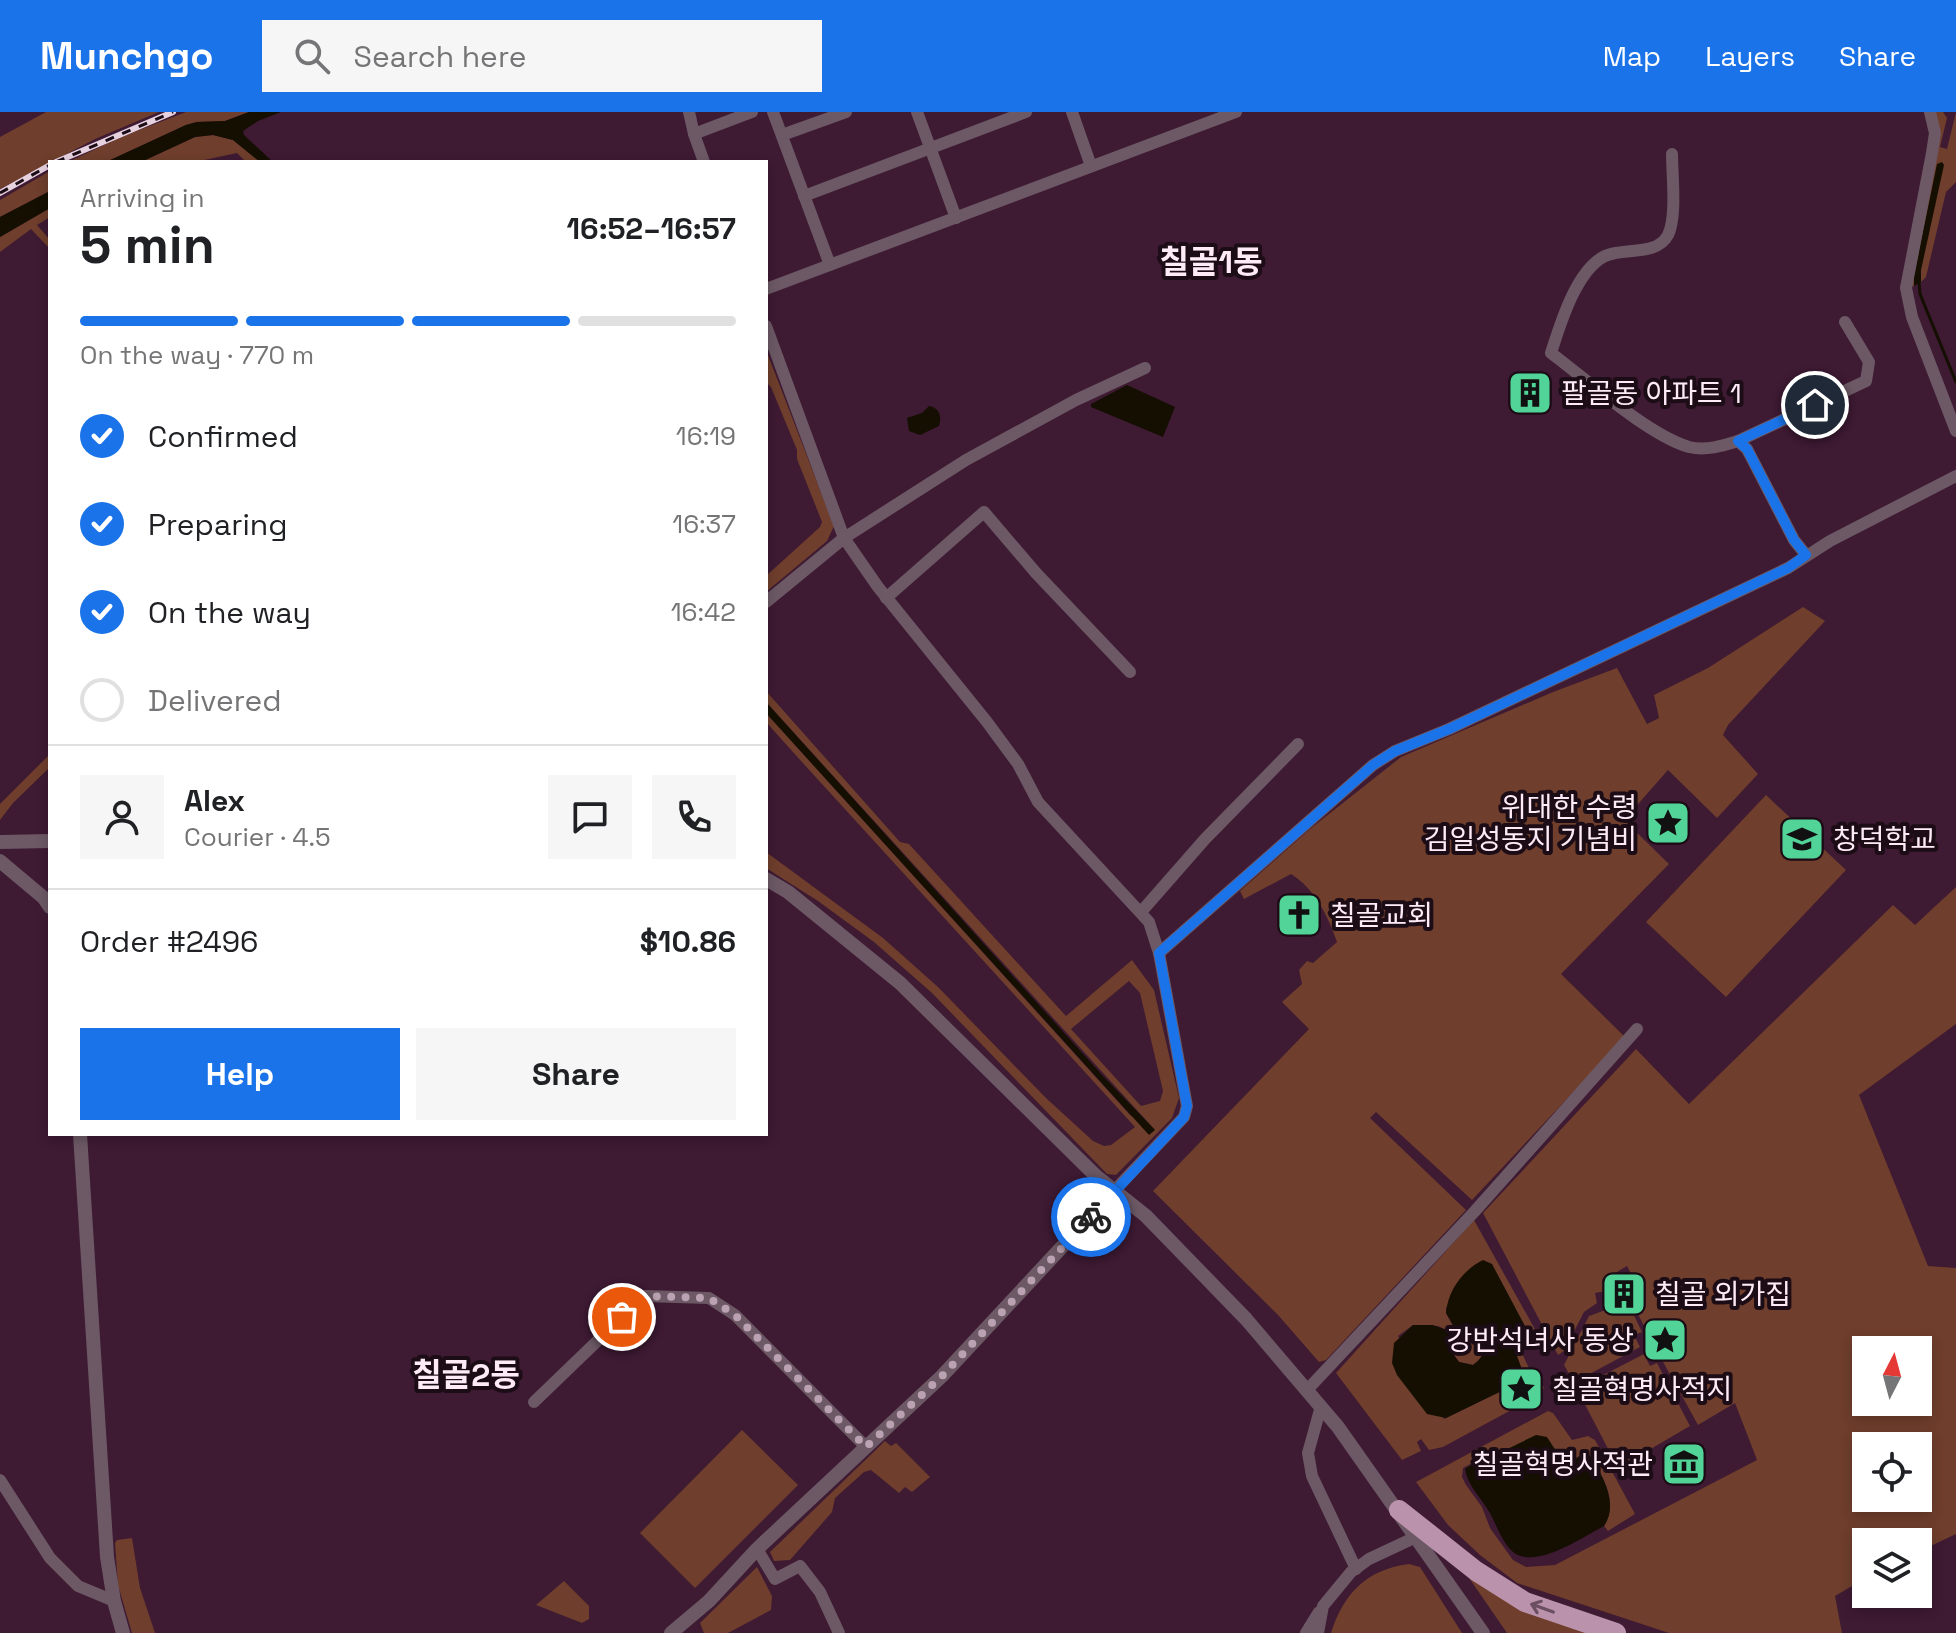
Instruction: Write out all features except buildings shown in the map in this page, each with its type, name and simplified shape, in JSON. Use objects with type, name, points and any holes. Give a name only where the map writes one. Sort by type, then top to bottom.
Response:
[{"type":"highway","points":[[1399,1510],[1476,1571],[1525,1602],[1616,1633]]},
{"type":"street","points":[[689,112],[703,160]]},
{"type":"street","points":[[694,134],[752,112]]},
{"type":"street","points":[[773,112],[830,265]]},
{"type":"street","points":[[782,135],[846,112]]},
{"type":"street","points":[[917,112],[956,218]]},
{"type":"street","points":[[804,196],[1026,112]]},
{"type":"street","points":[[1072,112],[1091,166]]},
{"type":"street","points":[[768,288],[1236,112]]},
{"type":"street","points":[[1930,112],[1935,133],[1906,288],[1912,317],[1956,431]]},
{"type":"street","points":[[1672,154],[1672,220],[1669,234],[1662,242],[1641,251],[1605,257],[1591,268],[1578,286],[1561,321],[1551,353],[1653,430],[1690,447],[1713,448],[1738,441],[1866,381],[1869,362],[1845,322]]},
{"type":"street","points":[[671,1633],[709,1601],[757,1549],[942,1376],[1184,1117],[1187,1106],[1159,953],[1149,922],[1038,802],[1018,764],[886,598],[844,538],[768,331]]},
{"type":"street","points":[[768,600],[844,538],[966,460],[1076,400],[1145,368]]},
{"type":"street","points":[[1738,441],[1747,449],[1794,540],[1806,555]]},
{"type":"street","points":[[1159,953],[1373,765],[1395,751],[1449,729],[1788,568],[1806,555],[1956,476]]},
{"type":"street","points":[[886,598],[984,512],[1036,573],[1130,672]]},
{"type":"street","points":[[1141,912],[1205,839],[1298,744]]},
{"type":"street","points":[[0,842],[48,841]]},
{"type":"street","points":[[0,861],[48,904]]},
{"type":"street","points":[[768,880],[788,892],[900,983],[1113,1192],[1146,1216],[1200,1271],[1308,1389],[1399,1510],[1483,1633]]},
{"type":"street","points":[[1308,1389],[1475,1211],[1637,1029]]},
{"type":"street","points":[[80,1136],[107,1557],[123,1633]]},
{"type":"street","points":[[534,1402],[644,1296],[709,1298],[735,1315],[866,1447]]},
{"type":"street","points":[[1321,1406],[1308,1453],[1312,1476],[1356,1569]]},
{"type":"street","points":[[0,1480],[59,1568],[78,1586],[114,1601]]},
{"type":"street","points":[[1306,1633],[1323,1606],[1356,1569],[1369,1559],[1416,1537]]},
{"type":"street","points":[[757,1549],[775,1579],[800,1566],[820,1592],[839,1633]]},
{"type":"street","points":[[1318,1633],[1323,1606]]},
{"type":"shaded area","points":[[46,112],[159,112],[55,160],[48,160],[48,164],[0,189],[0,137]]},
{"type":"shaded area","points":[[186,112],[249,112],[225,121],[186,125],[110,160],[72,160]]},
{"type":"shaded area","points":[[249,112],[281,112],[243,131],[271,160],[258,160],[233,140],[213,135],[195,137],[145,160],[110,160],[186,125],[225,121]]},
{"type":"shaded area","points":[[1933,112],[1943,112],[1947,118],[1940,147],[1947,149],[1956,112],[1956,182],[1946,192],[1926,277],[1921,282],[1921,270],[1914,275],[1914,286],[1910,287]]},
{"type":"shaded area","points":[[213,135],[233,140],[258,160],[244,160],[237,153],[204,160],[145,160],[195,137]]},
{"type":"shaded area","points":[[1942,162],[1944,165],[1921,282],[1914,286],[1937,164]]},
{"type":"shaded area","points":[[48,172],[48,192],[0,217],[0,200]]},
{"type":"shaded area","points":[[48,192],[48,209],[0,237],[0,217]]},
{"type":"shaded area","points":[[48,209],[48,218],[37,225],[48,238],[48,247],[31,229],[0,252],[0,237]]},
{"type":"shaded area","points":[[768,355],[834,526],[827,541],[768,590],[768,574],[822,522],[768,384]]},
{"type":"shaded area","points":[[1127,385],[1175,407],[1163,437],[1091,407],[1091,404]]},
{"type":"shaded area","points":[[929,406],[939,413],[939,426],[920,435],[909,431],[907,418],[922,413]]},
{"type":"shaded area","points":[[1803,607],[1825,621],[1728,725],[1723,735],[1758,774],[1717,818],[1668,770],[1624,820],[1669,864],[1561,974],[1625,1037],[1472,1200],[1376,1112],[1370,1118],[1466,1210],[1326,1360],[1319,1362],[1278,1315],[1153,1191],[1309,1029],[1282,1002],[1302,984],[1299,970],[1307,961],[1313,963],[1337,942],[1320,904],[1307,887],[1291,874],[1244,899],[1240,891],[1310,829],[1401,757],[1617,668],[1647,724],[1659,718],[1654,695],[1708,668]]},
{"type":"shaded area","points":[[768,693],[900,842],[909,844],[1066,1016],[1132,960],[1154,990],[1179,1098],[1172,1118],[1116,1175],[1107,1174],[932,993],[874,942],[768,869],[768,853],[883,938],[938,987],[1046,1098],[1093,1141],[1104,1146],[1111,1145],[1135,1127],[768,724],[768,715],[1130,1115],[1155,1130],[768,704]],"holes":[[[1129,981],[1140,993],[1163,1091],[1160,1101],[1141,1106],[1071,1029]]]},
{"type":"shaded area","points":[[768,704],[1155,1130],[1149,1135],[768,715]]},
{"type":"shaded area","points":[[48,756],[48,769],[0,820],[0,804]]},
{"type":"shaded area","points":[[1766,795],[1846,870],[1726,997],[1646,922]]},
{"type":"shaded area","points":[[1956,887],[1956,1024],[1859,1095],[1928,1266],[1956,1268],[1956,1534],[1932,1545],[1932,1528],[1852,1528],[1852,1586],[1835,1596],[1842,1633],[1669,1633],[1517,1583],[1448,1525],[1416,1482],[1548,1411],[1553,1413],[1572,1440],[1588,1436],[1595,1440],[1635,1514],[1608,1531],[1604,1526],[1610,1508],[1607,1489],[1588,1454],[1582,1454],[1570,1462],[1483,1457],[1463,1468],[1462,1477],[1482,1507],[1490,1528],[1513,1560],[1526,1567],[1555,1565],[1757,1460],[1735,1403],[1698,1425],[1662,1360],[1667,1357],[1663,1349],[1671,1345],[1664,1331],[1655,1335],[1651,1327],[1646,1330],[1634,1306],[1645,1300],[1627,1266],[1602,1281],[1606,1291],[1595,1293],[1597,1303],[1584,1312],[1564,1351],[1558,1355],[1483,1213],[1636,1049],[1689,1104],[1893,905],[1915,925]]},
{"type":"shaded area","points":[[1474,1220],[1541,1340],[1521,1351],[1535,1381],[1544,1387],[1541,1394],[1443,1447],[1429,1450],[1421,1439],[1417,1442],[1421,1451],[1402,1460],[1336,1373]],"holes":[[[1446,1307],[1525,1334],[1514,1348],[1524,1376],[1520,1382],[1444,1419],[1398,1336],[1413,1325],[1438,1326],[1454,1333],[1451,1351],[1459,1362],[1473,1365],[1482,1354],[1483,1340],[1471,1330],[1454,1328]]]},
{"type":"shaded area","points":[[1483,1260],[1492,1264],[1526,1328],[1514,1348],[1524,1375],[1520,1382],[1446,1418],[1427,1414],[1397,1375],[1392,1363],[1394,1343],[1413,1325],[1433,1325],[1454,1333],[1451,1351],[1459,1362],[1476,1363],[1484,1351],[1483,1340],[1472,1330],[1456,1330],[1446,1313],[1450,1296],[1458,1282],[1469,1269]]},
{"type":"shaded area","points":[[1614,1307],[1618,1313],[1630,1307],[1642,1332],[1634,1335],[1640,1347],[1584,1377],[1572,1379],[1564,1365],[1589,1316]]},
{"type":"shaded area","points":[[1644,1354],[1650,1366],[1657,1363],[1690,1426],[1618,1468],[1579,1393],[1584,1385]]},
{"type":"shaded area","points":[[742,1430],[798,1485],[695,1588],[640,1533]]},
{"type":"shaded area","points":[[1536,1435],[1547,1437],[1563,1462],[1570,1462],[1586,1453],[1590,1456],[1608,1490],[1610,1509],[1604,1526],[1558,1550],[1532,1557],[1521,1556],[1508,1547],[1472,1487],[1465,1469],[1483,1457],[1489,1458]]},
{"type":"shaded area","points":[[885,1441],[891,1446],[896,1443],[930,1477],[912,1492],[905,1487],[899,1493],[871,1470],[864,1472],[835,1498],[832,1512],[790,1560],[774,1561],[770,1552]]},
{"type":"shaded area","points":[[132,1538],[140,1588],[155,1633],[132,1633],[118,1585],[115,1543]]},
{"type":"shaded area","points":[[1409,1564],[1420,1567],[1462,1633],[1331,1633],[1342,1606],[1359,1586],[1381,1571]]},
{"type":"shaded area","points":[[757,1567],[772,1596],[771,1610],[728,1633],[704,1633],[700,1623]]},
{"type":"shaded area","points":[[1467,1575],[1598,1633],[1507,1633]]},
{"type":"shaded area","points":[[564,1581],[589,1606],[589,1619],[582,1623],[536,1605]]},
{"type":"waterway","points":[[1919,282],[1920,294],[1956,382]]},
{"type":"railway","points":[[61,160],[173,112]]},
{"type":"railway","points":[[0,193],[48,166]]},
{"type":"way so far","points":[[622,1317],[644,1296],[709,1298],[735,1315],[866,1447],[942,1376],[1091,1217]]},
{"type":"place","name":"팔골동 아파트 1","points":[[1530,393]]},
{"type":"place","name":"위대한 수령 김일성동지 기념비","points":[[1668,823]]},
{"type":"place","name":"창덕학교","points":[[1802,839]]},
{"type":"place","name":"칠골교회","points":[[1299,915]]},
{"type":"place","name":"칠골 외가집","points":[[1624,1294]]},
{"type":"place","name":"강반석녀사 동상","points":[[1665,1340]]},
{"type":"place","name":"칠골혁명사적지","points":[[1521,1389]]},
{"type":"place","name":"칠골혁명사적관","points":[[1684,1464]]},
{"type":"district","name":"칠골1동","points":[[1211,262]]},
{"type":"district","name":"칠골2동","points":[[466,1375]]},
{"type":"route","points":[[1091,1217],[1184,1117],[1187,1106],[1159,953],[1373,765],[1395,751],[1449,729],[1788,568],[1806,555],[1794,540],[1747,449],[1738,441],[1815,405]]}]
